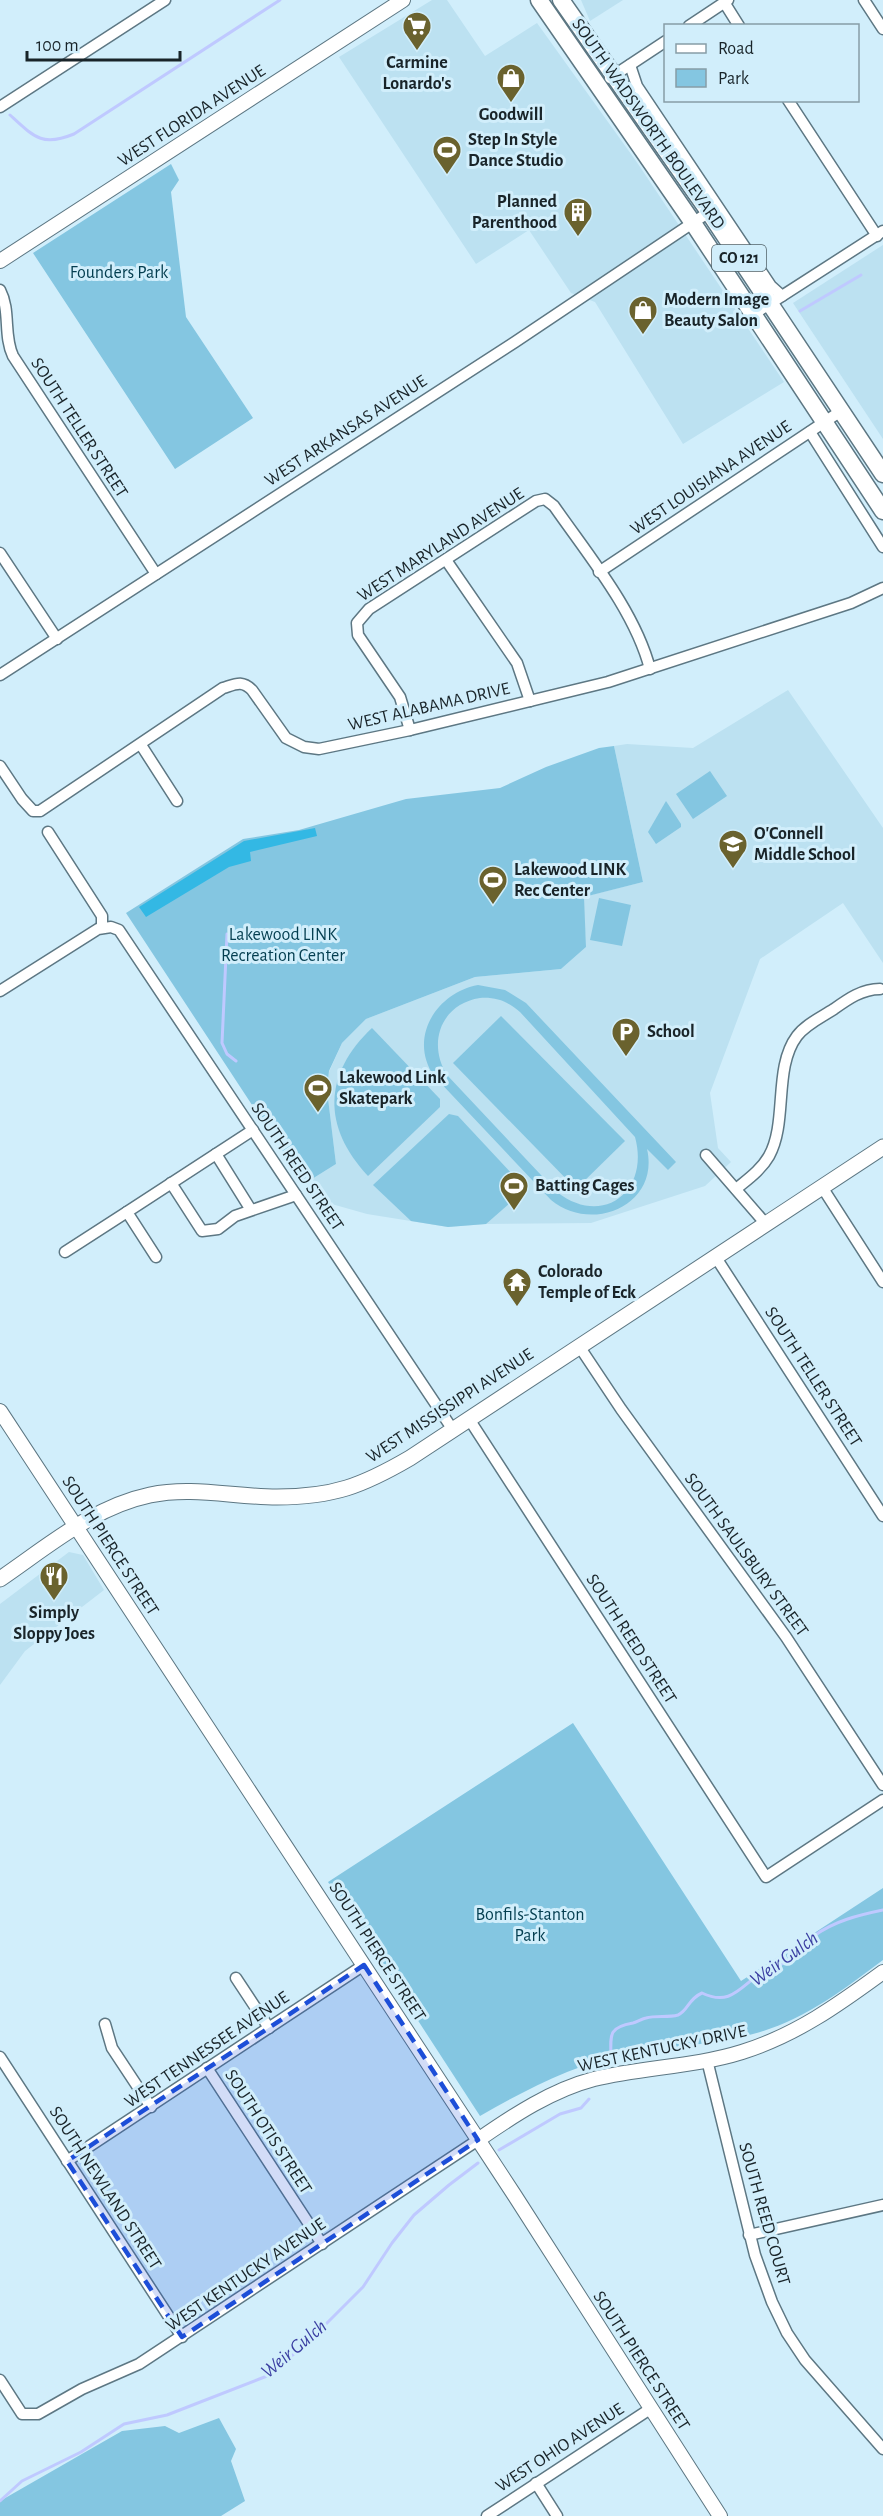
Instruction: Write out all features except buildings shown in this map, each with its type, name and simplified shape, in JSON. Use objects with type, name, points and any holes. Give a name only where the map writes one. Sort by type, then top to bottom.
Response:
[{"type":"main road","name":"SOUTH WADSWORTH BOULEVARD","points":[[539,0],[693,223],[883,511]]},
{"type":"main road","name":"SOUTH WADSWORTH BOULEVARD","points":[[561,0],[709,212],[776,300],[841,411],[883,474]]},
{"type":"main road","name":"WEST MISSISSIPPI AVENUE","points":[[0,1579],[77,1527],[120,1504],[167,1492],[197,1491],[278,1497],[312,1496],[351,1488],[381,1474],[453,1430],[883,1147]]},
{"type":"street","points":[[0,107],[165,0]]},
{"type":"street","name":"WEST FLORIDA AVENUE","points":[[0,261],[403,0]]},
{"type":"street","points":[[864,0],[883,29]]},
{"type":"street","points":[[692,24],[726,1],[739,24]]},
{"type":"street","points":[[597,86],[664,42]]},
{"type":"street","name":"SOUTH WADSWORTH BOULEVARD","points":[[630,65],[637,86],[771,286],[776,300]]},
{"type":"street","points":[[754,314],[880,233],[789,102]]},
{"type":"street","name":"WEST ARKANSAS AVENUE","points":[[0,675],[508,346],[709,212]]},
{"type":"street","name":"SOUTH TELLER STREET","points":[[0,290],[6,306],[7,338],[13,356],[156,574]]},
{"type":"street","name":"WEST LOUISIANA AVENUE","points":[[599,572],[841,411]]},
{"type":"street","points":[[810,432],[883,547]]},
{"type":"street","name":"WEST MARYLAND AVENUE","points":[[410,730],[400,697],[358,635],[357,623],[369,609],[536,501],[545,499],[554,506],[599,572]]},
{"type":"street","points":[[0,553],[57,639]]},
{"type":"street","points":[[446,560],[517,663],[530,701]]},
{"type":"street","points":[[599,572],[633,624],[644,646],[650,669]]},
{"type":"street","name":"WEST ALABAMA DRIVE","points":[[0,766],[22,799],[33,811],[40,811],[223,688],[239,682],[246,684],[252,690],[286,738],[304,747],[320,749],[410,730],[608,682],[851,603],[883,588]]},
{"type":"street","points":[[141,745],[177,801]]},
{"type":"street","name":"SOUTH REED STREET","points":[[48,832],[107,927],[119,930],[132,946],[453,1430]]},
{"type":"street","points":[[0,991],[84,936],[107,927]]},
{"type":"street","points":[[736,1188],[761,1167],[771,1152],[787,1058],[797,1036],[807,1026],[850,998],[869,989],[879,989]]},
{"type":"street","points":[[65,1252],[253,1130]]},
{"type":"street","points":[[216,1154],[251,1210]]},
{"type":"street","points":[[706,1155],[765,1223]]},
{"type":"street","points":[[171,1184],[202,1231],[218,1229],[235,1216],[296,1196]]},
{"type":"street","points":[[822,1187],[883,1282]]},
{"type":"street","points":[[127,1212],[156,1257]]},
{"type":"street","name":"SOUTH TELLER STREET","points":[[715,1256],[883,1516]]},
{"type":"street","name":"SOUTH SAULSBURY STREET","points":[[579,1346],[621,1409],[786,1637],[883,1785]]},
{"type":"street","name":"SOUTH PIERCE STREET","points":[[0,1411],[364,1965],[720,2516]]},
{"type":"street","name":"SOUTH REED STREET","points":[[469,1419],[766,1877],[883,1800]]},
{"type":"street","name":"WEST TENNESSEE AVENUE","points":[[67,2161],[364,1965]]},
{"type":"street","name":"WEST KENTUCKY DRIVE","points":[[478,2140],[532,2106],[582,2083],[744,2051],[795,2031],[825,2014],[883,1971]]},
{"type":"street","points":[[236,1978],[269,2028]]},
{"type":"street","points":[[105,2024],[112,2048],[151,2107]]},
{"type":"street","name":"SOUTH NEWLAND STREET","points":[[0,2057],[182,2337]]},
{"type":"street","name":"SOUTH REED COURT","points":[[707,2060],[749,2235],[767,2292],[795,2346],[819,2377],[883,2449]]},
{"type":"street","name":"SOUTH OTIS STREET","points":[[207,2068],[322,2244]]},
{"type":"street","name":"WEST KENTUCKY AVENUE","points":[[0,2380],[22,2414],[38,2414],[81,2390],[139,2364],[478,2140]]},
{"type":"street","points":[[749,2235],[883,2205]]},
{"type":"street","name":"WEST OHIO AVENUE","points":[[487,2516],[650,2409]]},
{"type":"street","points":[[536,2483],[556,2516]]},
{"type":"highlighted area","points":[[364,1965],[478,2140],[182,2337],[67,2161]]},
{"type":"shaded area","points":[[432,0],[447,0],[485,56],[537,23],[636,161],[784,382],[683,444],[595,302],[571,293],[529,230],[476,264],[339,57]]},
{"type":"shaded area","points":[[581,0],[623,0],[590,21]]},
{"type":"shaded area","points":[[883,245],[883,439],[793,303]]},
{"type":"shaded area","points":[[788,690],[883,828],[883,963],[843,903],[760,959],[710,1093],[718,1148],[731,1162],[705,1186],[591,1223],[486,1224],[448,1227],[367,1214],[314,1199],[304,1184],[336,1164],[327,1090],[329,1072],[342,1043],[366,1019],[475,977],[561,969],[586,947],[583,897],[643,882],[614,746],[627,744],[693,748]]},
{"type":"shaded area","points":[[315,828],[317,836],[250,852],[251,861],[229,867],[146,917],[139,907],[244,841]]},
{"type":"shaded area","points":[[69,1552],[83,1555],[104,1590],[25,1651],[0,1685],[0,1604]]},
{"type":"green space","name":"Founders Park","points":[[171,164],[179,180],[171,192],[186,317],[253,418],[175,469],[33,253]]},
{"type":"green space","name":"Lakewood LINK Recreation Center","points":[[614,746],[643,882],[584,897],[586,947],[561,969],[475,977],[366,1019],[342,1043],[329,1071],[327,1090],[336,1164],[304,1184],[126,913],[243,839],[299,830],[406,799],[500,788],[546,767],[599,748]]},
{"type":"green space","points":[[710,771],[727,796],[693,819],[676,794]]},
{"type":"green space","points":[[666,801],[681,827],[656,844],[648,832]]},
{"type":"green space","points":[[599,898],[631,905],[622,946],[590,940]]},
{"type":"green space","points":[[478,985],[505,990],[526,1003],[676,1162],[668,1170],[647,1149],[648,1169],[643,1185],[633,1199],[603,1214],[585,1214],[567,1210],[551,1200],[434,1076],[427,1062],[424,1047],[425,1033],[430,1019],[450,997]],"holes":[[[486,998],[511,1005],[520,1012],[635,1137],[638,1156],[636,1173],[629,1188],[619,1198],[606,1205],[591,1206],[574,1202],[557,1192],[447,1075],[438,1050],[441,1027],[456,1008],[467,1002]]]},
{"type":"green space","points":[[501,1016],[625,1141],[576,1189],[453,1063]]},
{"type":"green space","points":[[372,1028],[440,1099],[440,1107],[368,1176],[342,1139],[336,1120],[334,1101],[337,1082],[344,1064]]},
{"type":"green space","points":[[449,1114],[458,1116],[526,1189],[486,1224],[448,1227],[411,1221],[373,1185]]},
{"type":"green space","name":"Bonfils-Stanton Park","points":[[573,1723],[741,1981],[883,1888],[883,1960],[806,2013],[771,2028],[723,2041],[631,2053],[591,2063],[534,2087],[480,2116],[328,1882]]},
{"type":"green space","points":[[219,2418],[236,2449],[231,2461],[245,2501],[221,2516],[0,2516],[0,2501],[122,2431],[165,2426],[179,2433]]},
{"type":"waterway","points":[[10,115],[39,138],[54,140],[74,134],[280,0]]},
{"type":"waterway","points":[[800,311],[861,275]]},
{"type":"waterway","points":[[227,934],[222,1043],[227,1054],[236,1061]]},
{"type":"waterway","name":"Weir Gulch","points":[[611,2055],[611,2036],[616,2029],[650,2017],[678,2015],[702,1993],[711,1997],[727,1997],[761,1973],[791,1958],[810,1939],[830,1926],[883,1910]]},
{"type":"waterway","name":"Weir Gulch","points":[[499,2150],[560,2114],[581,2108],[589,2099]]},
{"type":"waterway","name":"Weir Gulch","points":[[0,2501],[22,2481],[81,2452],[124,2424],[167,2415],[267,2376],[307,2343],[363,2287],[414,2215],[478,2163]]},
{"type":"place","name":"Carmine Lonardo's","points":[[417,52]]},
{"type":"place","name":"Goodwill","points":[[511,104]]},
{"type":"place","name":"Step In Style Dance Studio","points":[[447,176]]},
{"type":"place","name":"Planned Parenthood","points":[[578,238]]},
{"type":"place","name":"Modern Image Beauty Salon","points":[[643,336]]},
{"type":"place","name":"O'Connell Middle School","points":[[733,870]]},
{"type":"place","name":"Lakewood LINK Rec Center","points":[[493,906]]},
{"type":"place","name":"School","points":[[626,1058]]},
{"type":"place","name":"Lakewood Link Skatepark","points":[[318,1114]]},
{"type":"place","name":"Batting Cages","points":[[514,1212]]},
{"type":"place","name":"Colorado Temple of Eck","points":[[517,1308]]},
{"type":"place","name":"Simply Sloppy Joes","points":[[54,1602]]}]
